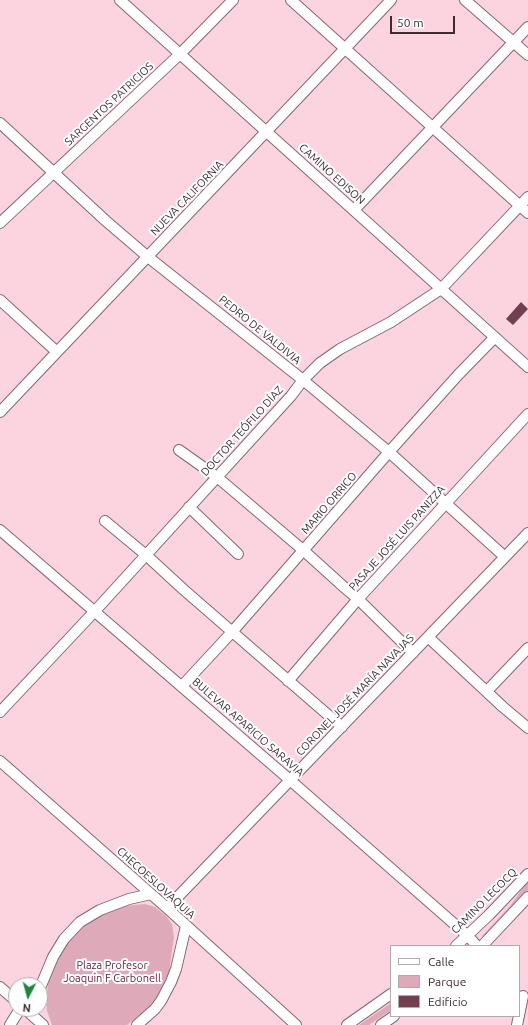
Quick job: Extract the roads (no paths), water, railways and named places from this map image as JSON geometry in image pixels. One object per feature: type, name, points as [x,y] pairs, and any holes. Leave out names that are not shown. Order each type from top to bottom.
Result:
[{"type":"street","name":"CAMINO EDISON","points":[[120,0],[527,365]]},
{"type":"street","name":"SARGENTOS PATRICIOS","points":[[0,223],[180,54],[233,0]]},
{"type":"street","points":[[291,0],[528,213]]},
{"type":"street","name":"NUEVA CALIFORNIA","points":[[0,412],[391,0]]},
{"type":"street","points":[[465,0],[528,55]]},
{"type":"street","points":[[354,210],[528,27]]},
{"type":"street","name":"PEDRO DE VALDIVIA","points":[[0,123],[55,172],[106,221],[148,257],[303,380],[390,452],[505,557]]},
{"type":"street","name":"DOCTOR TEÓFILO DÍAZ","points":[[0,712],[95,611],[320,363],[340,349],[391,322],[441,289],[528,196]]},
{"type":"street","points":[[0,300],[57,352]]},
{"type":"street","name":"MARIO ORRICO","points":[[182,686],[232,632],[458,375],[495,337]]},
{"type":"street","name":"PASAJE JOSÉ LUIS PANIZZA","points":[[288,681],[358,599],[528,414]]},
{"type":"street","points":[[180,450],[217,477],[303,550],[358,599],[413,653]]},
{"type":"street","points":[[189,508],[238,554]]},
{"type":"street","points":[[105,521],[146,555],[342,727]]},
{"type":"street","name":"BULEVAR APARICIO SARAVIA","points":[[0,530],[290,780],[468,936],[476,945]]},
{"type":"street","name":"CORONEL JOSÉ MARÍA NAVAJAS","points":[[167,908],[528,533]]},
{"type":"street","points":[[428,637],[528,728]]},
{"type":"street","points":[[487,691],[528,648]]},
{"type":"street","name":"CHECOESLOVAQUIA","points":[[0,761],[167,908],[296,1025]]},
{"type":"street","name":"CAMINO LECOCQ","points":[[457,945],[468,936],[528,874]]},
{"type":"street","points":[[44,977],[52,957],[64,939],[80,922],[100,910],[128,899],[151,894]]},
{"type":"street","points":[[483,945],[528,898]]},
{"type":"street","points":[[137,1025],[155,1009],[171,982],[176,969],[186,926]]},
{"type":"street","points":[[0,987],[8,994]]},
{"type":"street","points":[[347,1025],[390,995]]},
{"type":"street","points":[[520,1011],[523,997]]},
{"type":"street","points":[[34,1017],[43,1025]]},
{"type":"street","points":[[381,1025],[393,1017]]},
{"type":"park label","name":"Plaza Profesor Joaquin F Carbonell","points":[[112,971]]}]
